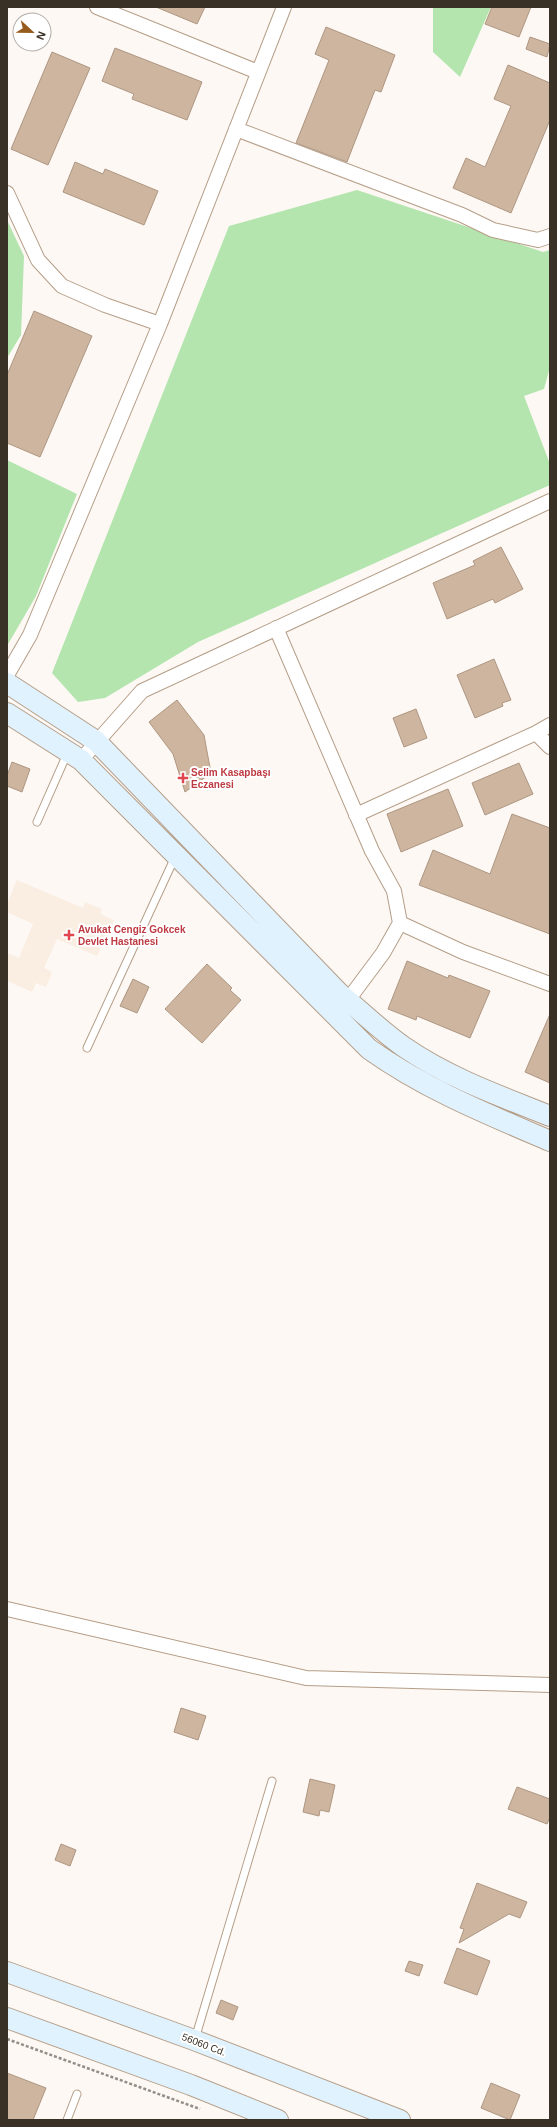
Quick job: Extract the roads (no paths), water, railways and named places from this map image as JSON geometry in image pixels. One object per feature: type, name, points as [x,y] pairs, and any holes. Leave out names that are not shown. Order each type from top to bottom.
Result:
[{"type":"street","points":[[97,7],[258,72]]},
{"type":"street","points":[[7,675],[30,636],[160,324],[284,7]]},
{"type":"street","points":[[236,128],[462,215],[493,230],[538,240],[550,236]]},
{"type":"street","points":[[7,193],[38,260],[62,286],[105,305],[160,324]]},
{"type":"street","points":[[75,756],[96,741],[142,690],[550,501]]},
{"type":"street","points":[[276,628],[372,851],[394,891],[400,923],[383,953],[348,1000]]},
{"type":"street","points":[[7,683],[96,741],[348,1000],[381,1030],[432,1065],[466,1082],[550,1116]]},
{"type":"street","points":[[7,713],[75,756],[369,1050],[416,1081],[482,1112],[550,1141]]},
{"type":"street","points":[[356,815],[536,733],[550,725]]},
{"type":"street","points":[[536,733],[550,747]]},
{"type":"street","points":[[400,923],[464,952],[550,984]]},
{"type":"street","points":[[7,1609],[306,1678],[550,1685]]},
{"type":"street","name":"56060 Cd.","points":[[7,1972],[194,2040],[400,2120]]},
{"type":"street","points":[[7,2018],[191,2085],[278,2120]]},
{"type":"lane","points":[[37,822],[75,756]]},
{"type":"lane","points":[[87,1048],[175,857]]},
{"type":"lane","points":[[194,2040],[272,1781]]},
{"type":"lane","points":[[67,2120],[76,2094]]},
{"type":"place","name":"Selim Kasapbaşı Eczanesi","points":[[183,778]]},
{"type":"place","name":"Avukat Cengiz Gokcek Devlet Hastanesi","points":[[69,935]]}]
